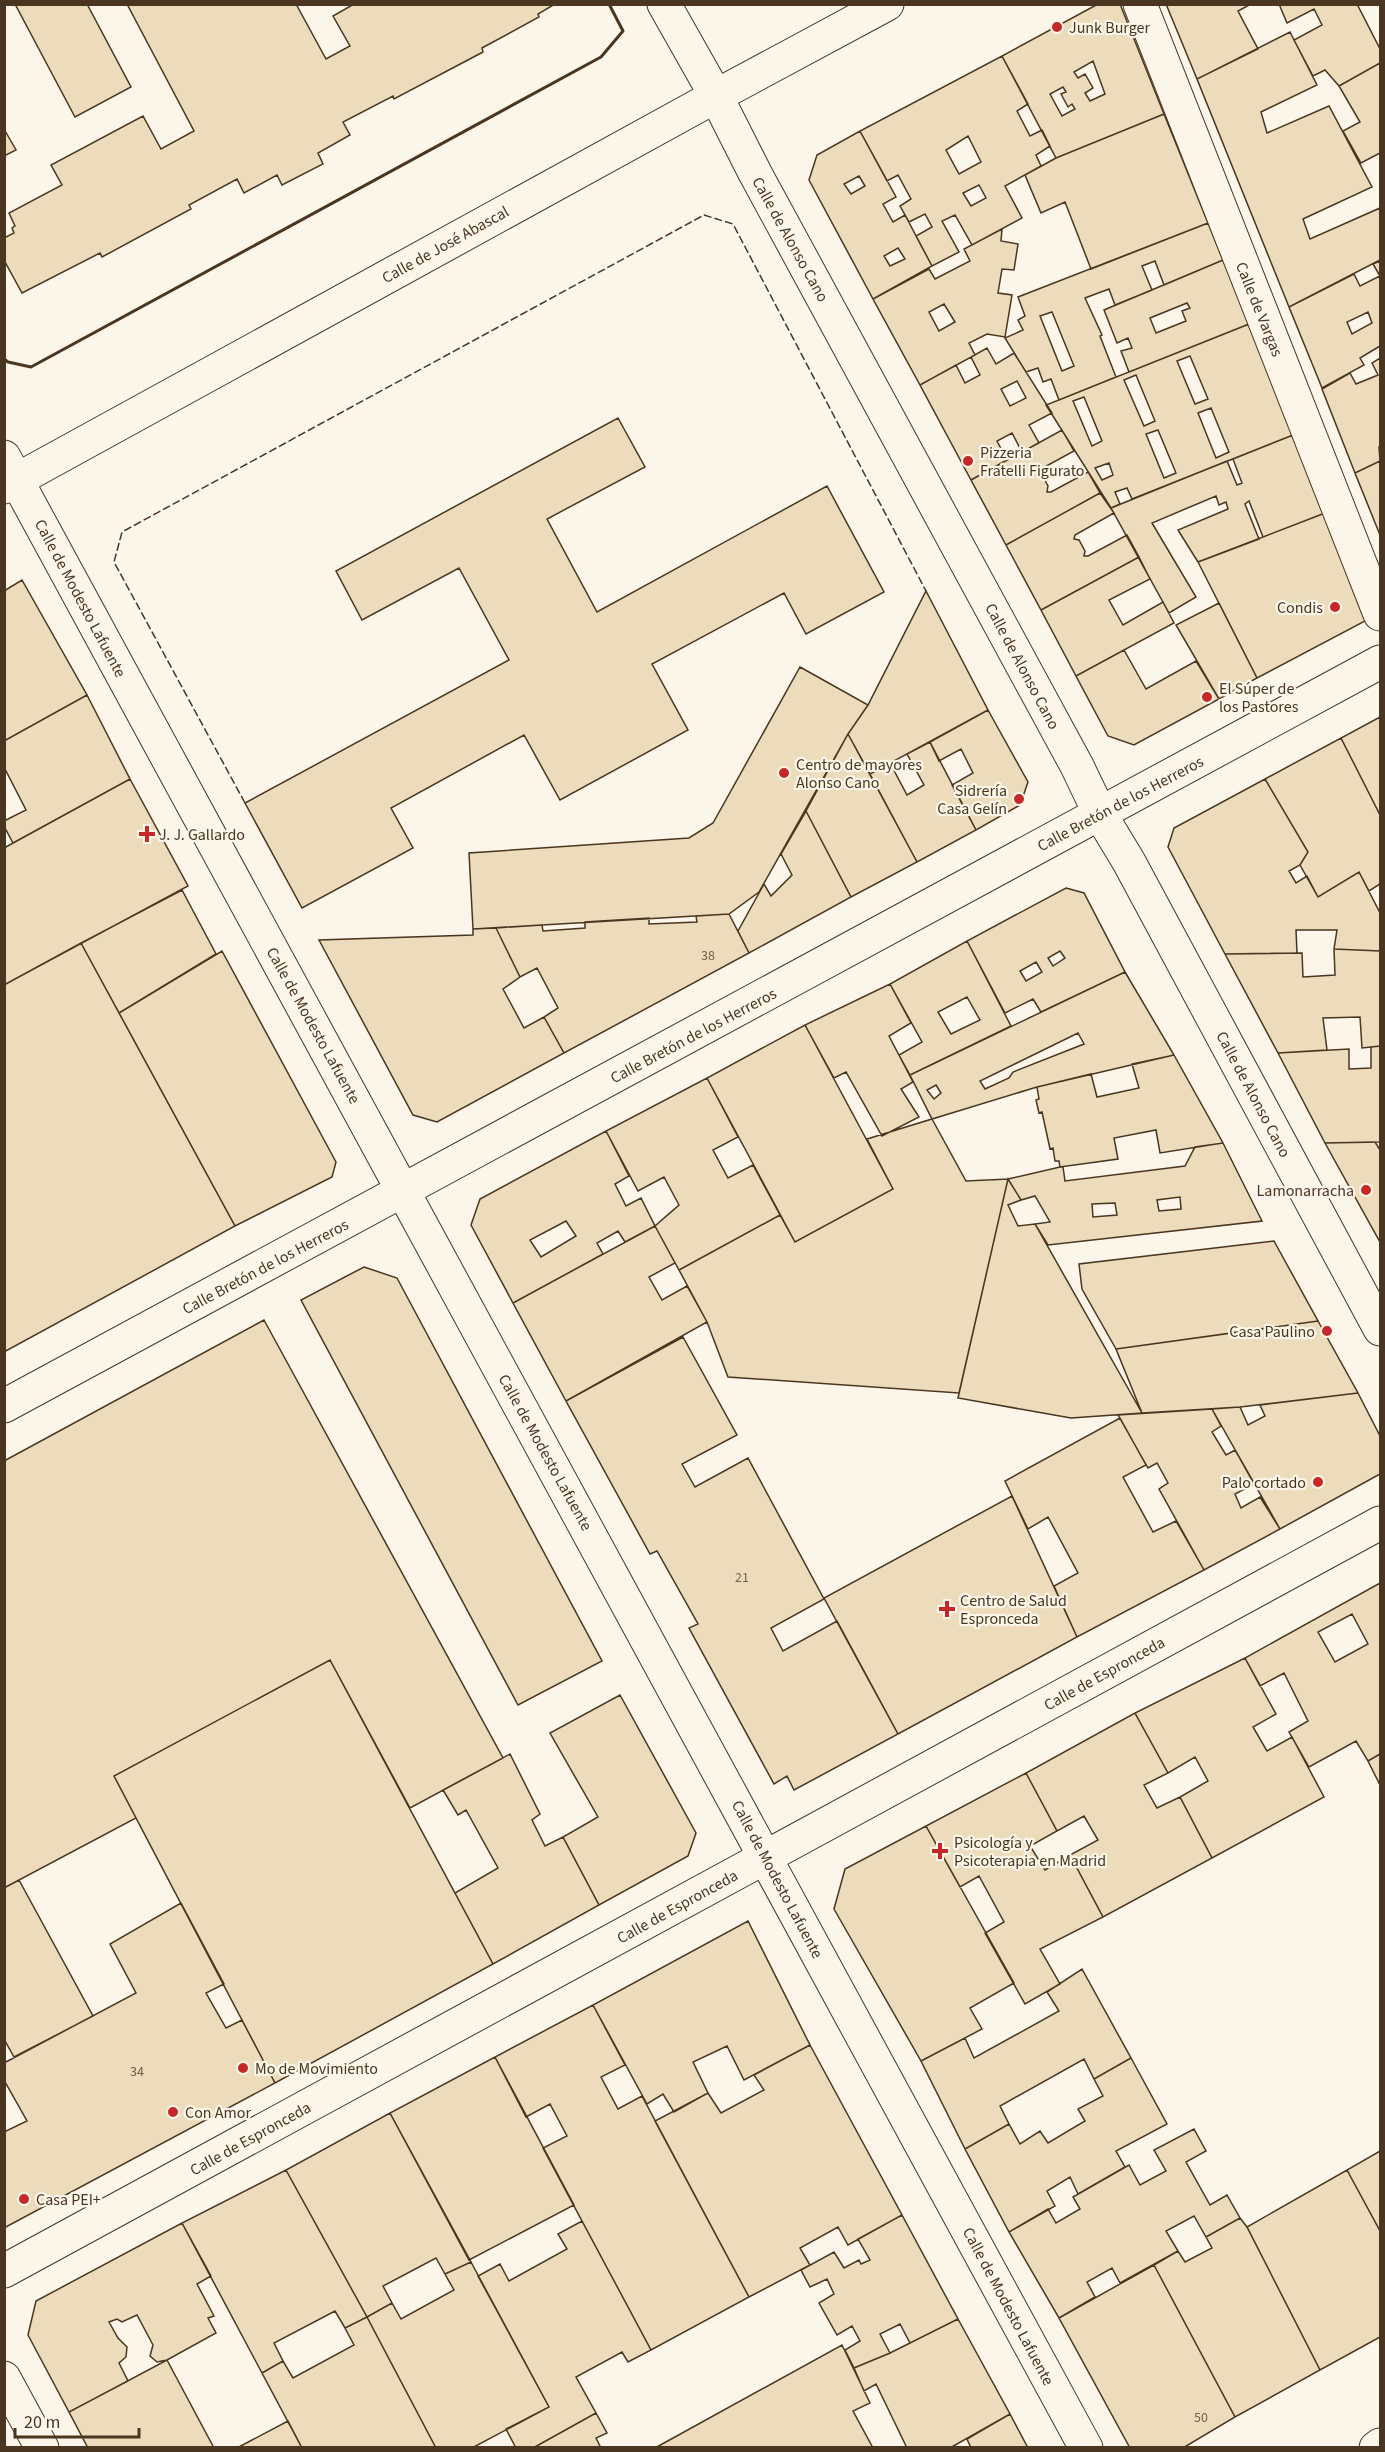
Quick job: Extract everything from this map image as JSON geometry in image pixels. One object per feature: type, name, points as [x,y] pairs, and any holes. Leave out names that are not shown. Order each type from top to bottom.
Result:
[{"type":"street","name":"Calle de Alonso Cano","points":[[663,4],[716,96],[755,173],[1077,766],[1100,814],[1129,862],[1380,1329]]},
{"type":"street","name":"Calle de José Abascal","points":[[9,474],[887,4]]},
{"type":"street","name":"Calle de Vargas","points":[[1140,4],[1380,614]]},
{"type":"street","name":"Calle de Modesto Lafuente","points":[[9,474],[404,1191],[1086,2448]]},
{"type":"street","name":"Calle Bretón de los Herreros","points":[[4,1406],[1380,662]]},
{"type":"street","name":"Calle de Espronceda","points":[[4,2271],[1380,1523]]},
{"type":"street","points":[[4,2378],[42,2448]]},
{"type":"street","points":[[1376,2448],[1380,2445]]},
{"type":"building","points":[[15,4],[87,4],[131,87],[75,117]]},
{"type":"building","points":[[127,4],[296,4],[326,59],[350,46],[333,16],[354,4],[555,4],[538,14],[539,17],[482,48],[483,52],[394,99],[393,96],[343,122],[350,135],[318,153],[323,164],[282,185],[277,175],[244,193],[237,179],[189,205],[191,209],[102,257],[100,253],[22,293],[4,260],[4,238],[14,233],[12,228],[15,226],[9,213],[62,185],[51,165],[143,116],[161,149],[194,131]]},
{"type":"building","points":[[1098,4],[1120,4],[1164,114],[1056,158],[1002,56]],"holes":[[[1093,61],[1105,94],[1090,101],[1085,93],[1093,88],[1085,74],[1078,78],[1074,72]],[[1063,87],[1066,92],[1061,94],[1068,107],[1072,104],[1075,109],[1062,116],[1050,94]]]},
{"type":"building","points":[[1166,4],[1251,4],[1238,11],[1258,49],[1197,79]]},
{"type":"building","points":[[1279,4],[1357,4],[1380,49],[1380,63],[1339,86],[1325,70],[1313,76],[1294,40],[1322,25],[1314,9],[1287,23]]},
{"type":"building","points":[[1290,32],[1317,85],[1261,112],[1267,133],[1329,106],[1372,187],[1303,219],[1310,239],[1380,208],[1380,260],[1289,307],[1197,79]]},
{"type":"building","points":[[1002,56],[1028,104],[1017,111],[1030,136],[1042,130],[1050,146],[1036,155],[1041,166],[1005,186],[1022,218],[972,245],[955,215],[942,221],[959,252],[932,266],[916,236],[932,227],[925,214],[909,222],[900,206],[911,199],[898,175],[887,181],[860,131]],"holes":[[[968,136],[981,162],[959,174],[946,150]],[[979,185],[986,198],[971,206],[963,193]]]},
{"type":"building","points":[[1380,63],[1380,153],[1361,163],[1343,131],[1360,122],[1339,86]]},
{"type":"building","points":[[1164,114],[1208,223],[1091,269],[1065,202],[1041,213],[1025,175],[1056,158]]},
{"type":"building","points":[[4,129],[16,150],[4,156]]},
{"type":"building","points":[[860,131],[896,197],[883,204],[893,222],[905,215],[932,266],[873,299],[809,180],[817,155]],"holes":[[[859,176],[865,186],[851,194],[844,184]],[[898,248],[905,259],[890,266],[884,256]]]},
{"type":"building","points":[[1208,223],[1223,260],[1164,285],[1155,261],[1142,266],[1152,290],[1115,305],[1109,289],[1085,298],[1102,335],[1100,336],[1116,377],[1059,400],[1051,379],[1043,382],[1038,368],[1026,372],[1005,338],[1023,330],[1018,320],[1025,316],[1018,297]],"holes":[[[1052,312],[1074,366],[1062,371],[1040,316]]]},
{"type":"building","points":[[1002,229],[1001,241],[1018,244],[1014,270],[1002,269],[998,293],[1012,295],[1005,337],[987,334],[969,343],[975,355],[920,385],[873,299],[929,269],[935,279],[970,261],[964,249]],"holes":[[[944,304],[955,322],[939,331],[929,312]]]},
{"type":"building","points":[[1223,260],[1249,324],[1129,372],[1121,351],[1132,348],[1128,338],[1117,343],[1104,310]],"holes":[[[1187,303],[1190,308],[1182,311],[1186,321],[1156,333],[1150,318]]]},
{"type":"building","points":[[1380,261],[1380,276],[1373,264]]},
{"type":"building","points":[[1354,274],[1360,286],[1380,276],[1380,346],[1360,358],[1364,365],[1322,388],[1289,307]],"holes":[[[1368,312],[1372,323],[1352,334],[1347,322]]]},
{"type":"building","points":[[1249,324],[1293,435],[1132,499],[1127,488],[1115,492],[1120,504],[1111,508],[1046,405]],"holes":[[[1190,356],[1208,399],[1195,404],[1177,361]],[[1136,375],[1155,421],[1144,426],[1124,380]],[[1084,397],[1102,441],[1092,446],[1073,401]],[[1211,408],[1229,452],[1216,458],[1198,413]],[[1158,430],[1176,473],[1164,478],[1146,434]],[[1109,463],[1113,475],[1102,480],[1095,468]]]},
{"type":"building","points":[[987,348],[996,364],[1014,353],[1052,413],[1029,425],[1039,443],[1022,452],[1012,433],[997,441],[1007,460],[971,480],[920,385],[956,365],[965,383],[980,375],[971,357]],"holes":[[[1017,381],[1026,398],[1010,406],[1001,389]]]},
{"type":"building","points":[[1380,358],[1380,461],[1355,473],[1322,389],[1350,373],[1356,384],[1378,375],[1372,363]]},
{"type":"building","points":[[618,418],[645,467],[547,519],[597,612],[827,486],[884,592],[806,634],[784,593],[652,664],[688,730],[560,800],[524,735],[391,808],[413,848],[302,908],[245,803],[509,660],[459,568],[362,620],[336,571]]},
{"type":"building","points":[[1062,430],[1074,451],[1039,470],[1038,475],[1043,477],[1048,486],[1047,492],[1088,472],[1100,493],[1006,545],[971,480]]},
{"type":"building","points":[[1293,435],[1325,513],[1263,537],[1249,501],[1245,504],[1259,539],[1198,562],[1178,530],[1228,509],[1226,502],[1219,505],[1216,496],[1152,523],[1196,597],[1169,613],[1111,508],[1227,461],[1237,485],[1242,483],[1233,459]]},
{"type":"building","points":[[1380,461],[1380,535],[1355,473]]},
{"type":"building","points":[[1100,493],[1114,513],[1075,535],[1074,539],[1079,540],[1085,551],[1084,556],[1127,535],[1139,557],[1041,610],[1006,545]]},
{"type":"building","points":[[1325,513],[1367,620],[1257,678],[1198,562]]},
{"type":"building","points":[[1139,557],[1150,579],[1109,600],[1123,625],[1163,602],[1174,623],[1076,676],[1041,610]]},
{"type":"building","points":[[22,580],[87,695],[4,741],[4,591]]},
{"type":"building","points":[[926,591],[988,710],[870,774],[848,734],[868,705]]},
{"type":"building","points":[[1219,603],[1257,678],[1219,699],[1176,625]]},
{"type":"building","points":[[1124,650],[1146,689],[1196,661],[1219,699],[1134,745],[1108,736],[1076,676]]},
{"type":"building","name":"Centro de mayores Alonso Cano","points":[[800,667],[868,705],[848,734],[759,892],[729,914],[473,929],[469,853],[689,838],[713,823]]},
{"type":"building","points":[[87,695],[130,779],[13,843],[4,826],[4,821],[26,810],[6,771],[4,772],[4,741]]},
{"type":"building","points":[[988,710],[1028,782],[1020,805],[976,830],[952,785],[973,773],[961,749],[939,761],[930,742]]},
{"type":"building","points":[[1380,717],[1380,815],[1341,738]]},
{"type":"building","points":[[848,734],[917,862],[851,897],[806,811]]},
{"type":"building","points":[[1341,738],[1380,815],[1380,884],[1369,891],[1359,872],[1318,897],[1300,865],[1308,852],[1265,779]]},
{"type":"building","points":[[930,742],[976,830],[917,862],[870,774],[890,763],[907,795],[924,785],[907,754]]},
{"type":"building","points":[[130,779],[188,886],[4,985],[4,848]]},
{"type":"building","points":[[1265,779],[1308,852],[1300,865],[1289,871],[1296,883],[1307,876],[1318,897],[1359,872],[1380,913],[1380,951],[1334,949],[1337,930],[1296,930],[1297,953],[1225,954],[1168,847],[1174,828]]},
{"type":"building","points":[[806,811],[851,897],[749,953],[738,931],[764,884],[771,896],[792,875],[781,854]]},
{"type":"building","points":[[1066,888],[1084,893],[1125,972],[1041,1012],[1033,999],[1005,1013],[967,941]],"holes":[[[1060,951],[1065,958],[1053,966],[1048,958]],[[1036,962],[1042,972],[1026,981],[1020,971]]]},
{"type":"building","points":[[182,890],[216,954],[119,1013],[81,943]]},
{"type":"building","points":[[729,914],[749,953],[564,1053],[544,1017],[558,1008],[537,968],[520,977],[496,928],[542,925],[543,931],[585,928],[585,922],[649,918],[649,924],[697,922],[696,916]]},
{"type":"building","points":[[496,928],[520,977],[503,989],[524,1028],[544,1017],[564,1053],[437,1122],[413,1115],[319,940],[473,935],[473,929]]},
{"type":"building","points":[[967,941],[1011,1026],[910,1075],[899,1055],[922,1042],[890,984]],"holes":[[[967,997],[980,1020],[951,1034],[938,1012]]]},
{"type":"building","points":[[81,943],[235,1226],[4,1352],[4,985]]},
{"type":"building","points":[[1334,949],[1380,951],[1380,1046],[1362,1048],[1360,1017],[1323,1018],[1327,1050],[1278,1053],[1225,954],[1302,953],[1303,977],[1335,975]]},
{"type":"building","points":[[222,951],[336,1162],[332,1177],[235,1226],[119,1013]]},
{"type":"building","points":[[1125,972],[1174,1055],[1037,1087],[932,1119],[910,1075]],"holes":[[[1078,1033],[1084,1044],[1013,1072],[1009,1078],[985,1089],[980,1081]],[[936,1085],[941,1093],[934,1099],[927,1090]]]},
{"type":"building","points":[[890,984],[911,1023],[889,1036],[913,1082],[901,1089],[919,1117],[882,1136],[846,1072],[834,1078],[805,1025]]},
{"type":"building","points":[[805,1025],[893,1189],[795,1242],[707,1078]]},
{"type":"building","points":[[1380,1046],[1380,1142],[1325,1143],[1278,1053],[1349,1049],[1349,1069],[1371,1068],[1371,1047]]},
{"type":"building","points":[[1174,1055],[1223,1143],[1160,1153],[1156,1130],[1114,1138],[1118,1159],[1060,1167],[1059,1161],[1055,1161],[1053,1148],[1050,1149],[1042,1112],[1039,1113],[1036,1100],[1039,1099],[1037,1087],[1091,1074],[1097,1097],[1139,1088],[1132,1064]]},
{"type":"building","points":[[707,1078],[738,1137],[713,1150],[728,1178],[753,1165],[780,1215],[679,1270],[655,1226],[679,1205],[664,1177],[638,1191],[606,1131]]},
{"type":"building","points":[[932,1119],[966,1181],[1008,1179],[959,1393],[728,1377],[707,1322],[679,1270],[780,1215],[795,1242],[893,1189],[867,1139]]},
{"type":"building","points":[[606,1131],[629,1176],[615,1184],[626,1206],[641,1198],[655,1226],[625,1242],[618,1231],[597,1243],[603,1254],[513,1303],[471,1225],[480,1199]],"holes":[[[566,1221],[576,1236],[541,1257],[530,1240]]]},
{"type":"building","points":[[1375,1142],[1380,1150],[1380,1242],[1325,1143]]},
{"type":"building","points":[[1223,1143],[1262,1221],[1048,1245],[1035,1224],[1050,1222],[1035,1196],[1021,1200],[1008,1179],[1060,1167],[1063,1167],[1065,1181],[1185,1166],[1195,1147]],"holes":[[[1180,1197],[1181,1209],[1159,1211],[1157,1200]],[[1115,1203],[1117,1215],[1093,1217],[1092,1204]]]},
{"type":"building","points":[[1008,1179],[1021,1200],[1008,1205],[1018,1226],[1035,1224],[1142,1413],[1071,1418],[958,1398]]},
{"type":"building","points":[[655,1226],[675,1263],[649,1277],[662,1300],[687,1286],[707,1322],[566,1401],[513,1303]]},
{"type":"building","points":[[1274,1241],[1318,1321],[1116,1349],[1082,1289],[1079,1264]]},
{"type":"building","points":[[364,1267],[397,1278],[602,1661],[518,1705],[301,1300]]},
{"type":"building","points":[[264,1320],[503,1758],[410,1808],[330,1660],[114,1776],[136,1818],[4,1888],[4,1461]]},
{"type":"building","points":[[1318,1321],[1358,1393],[1240,1407],[1142,1413],[1116,1349]]},
{"type":"building","points":[[683,1337],[737,1435],[682,1464],[695,1487],[748,1458],[824,1599],[771,1628],[783,1651],[837,1621],[898,1734],[794,1790],[787,1776],[774,1784],[689,1628],[698,1624],[657,1551],[650,1554],[566,1401]]},
{"type":"building","points":[[1358,1393],[1380,1436],[1380,1474],[1280,1529],[1212,1409],[1240,1407],[1248,1425],[1265,1416],[1260,1405]]},
{"type":"building","points":[[1212,1409],[1221,1426],[1212,1432],[1226,1455],[1235,1450],[1254,1484],[1235,1494],[1241,1508],[1260,1497],[1280,1529],[1204,1570],[1159,1489],[1168,1483],[1157,1463],[1148,1468],[1118,1415]]},
{"type":"building","points":[[1120,1418],[1146,1465],[1123,1477],[1153,1532],[1176,1521],[1204,1570],[1077,1637],[1054,1586],[1078,1573],[1048,1517],[1028,1529],[1005,1481]]},
{"type":"building","name":"Centro de Salud Espronceda","points":[[1012,1496],[1077,1637],[898,1734],[824,1598]]},
{"type":"building","points":[[1380,1583],[1380,1754],[1368,1761],[1356,1741],[1309,1767],[1289,1732],[1308,1721],[1284,1673],[1260,1686],[1245,1658]],"holes":[[[1352,1614],[1368,1644],[1335,1662],[1318,1632]]]},
{"type":"building","points":[[1245,1658],[1276,1714],[1253,1727],[1267,1751],[1292,1737],[1324,1797],[1212,1858],[1180,1797],[1208,1781],[1195,1757],[1168,1773],[1135,1713]]},
{"type":"building","points":[[330,1660],[493,1964],[275,2083],[114,1776]]},
{"type":"building","points":[[620,1695],[696,1833],[688,1856],[599,1905],[563,1837],[598,1817],[550,1733]]},
{"type":"building","points":[[1135,1713],[1168,1773],[1144,1785],[1157,1808],[1180,1797],[1212,1858],[1103,1917],[1070,1855],[1098,1840],[1084,1816],[1057,1831],[1026,1773]]},
{"type":"building","points":[[510,1754],[540,1814],[532,1820],[545,1846],[563,1837],[599,1905],[493,1964],[455,1893],[498,1868],[466,1810],[458,1815],[443,1790]]},
{"type":"building","points":[[1380,1754],[1380,1785],[1368,1761]]},
{"type":"building","points":[[1026,1773],[1057,1831],[1030,1846],[1045,1870],[1070,1855],[1103,1917],[1040,1949],[1060,1984],[1025,2004],[985,1933],[1004,1922],[979,1876],[960,1887],[926,1826]]},
{"type":"building","points":[[926,1826],[1014,1983],[970,2008],[982,2029],[921,2061],[834,1909],[845,1869]]},
{"type":"building","points":[[19,1880],[93,2016],[14,2057],[4,2039],[4,1888]]},
{"type":"building","points":[[181,1903],[224,1984],[206,1993],[226,2028],[242,2020],[275,2083],[4,2228],[4,2132],[27,2121],[4,2080],[4,2063],[136,1993],[110,1944]]},
{"type":"building","points":[[748,1921],[810,2045],[744,2080],[727,2046],[693,2062],[708,2093],[674,2112],[663,2094],[647,2104],[593,2005]]},
{"type":"building","points":[[1082,1969],[1131,2058],[1094,2079],[1084,2059],[1000,2106],[1009,2124],[965,2149],[921,2061],[965,2038],[974,2058],[1059,2011],[1047,1992]]},
{"type":"building","points":[[593,2005],[625,2065],[601,2077],[618,2109],[642,2096],[749,2297],[651,2350],[543,2148],[567,2136],[550,2104],[526,2117],[495,2057]]},
{"type":"building","points":[[810,2045],[902,2215],[848,2245],[838,2227],[800,2248],[810,2265],[749,2297],[655,2121],[708,2093],[721,2113],[764,2090],[754,2075]]},
{"type":"building","points":[[495,2057],[574,2205],[469,2260],[390,2113]]},
{"type":"building","points":[[1131,2058],[1167,2124],[1116,2151],[1125,2167],[1078,2194],[1070,2177],[1047,2191],[1055,2206],[1009,2232],[965,2149],[1009,2124],[1020,2144],[1040,2131],[1048,2143],[1085,2121],[1078,2109],[1103,2096],[1094,2079]]},
{"type":"building","points":[[390,2113],[471,2262],[445,2274],[436,2258],[383,2286],[392,2303],[367,2317],[286,2170]]},
{"type":"building","points":[[1194,2129],[1206,2151],[1186,2162],[1210,2205],[1227,2195],[1240,2218],[1206,2237],[1194,2216],[1166,2231],[1178,2251],[1120,2283],[1112,2268],[1087,2282],[1095,2297],[1059,2318],[1009,2232],[1048,2209],[1056,2223],[1080,2209],[1073,2197],[1129,2165],[1140,2185],[1166,2171],[1154,2150]]},
{"type":"building","points":[[1380,2151],[1380,2231],[1347,2170]]},
{"type":"building","points":[[286,2170],[367,2317],[345,2328],[335,2311],[274,2343],[283,2361],[262,2373],[182,2223]]},
{"type":"building","points":[[1347,2170],[1380,2231],[1380,2337],[1320,2370],[1247,2227]]},
{"type":"building","points":[[902,2215],[958,2319],[910,2343],[900,2324],[880,2334],[890,2353],[854,2368],[845,2350],[860,2341],[852,2326],[837,2335],[819,2303],[834,2294],[827,2279],[810,2287],[801,2270],[834,2252],[844,2268],[859,2260],[861,2264],[870,2260],[858,2239]]},
{"type":"building","points":[[1240,2218],[1247,2227],[1320,2370],[1235,2417],[1154,2265],[1178,2251],[1185,2262],[1212,2248],[1206,2237]]},
{"type":"building","points":[[582,2221],[651,2350],[628,2362],[622,2352],[576,2377],[596,2413],[533,2448],[516,2448],[506,2429],[549,2407],[478,2276],[500,2264],[509,2281],[567,2249],[558,2234]]},
{"type":"building","points":[[182,2223],[211,2276],[197,2284],[214,2316],[208,2318],[216,2333],[167,2360],[157,2362],[150,2356],[153,2345],[137,2315],[122,2322],[117,2319],[109,2322],[118,2338],[127,2347],[126,2357],[119,2363],[128,2381],[69,2412],[28,2335],[36,2301]]},
{"type":"building","points":[[471,2262],[549,2407],[472,2448],[436,2448],[367,2317],[392,2303],[401,2319],[454,2290],[445,2274]]},
{"type":"building","points":[[1154,2265],[1235,2417],[1183,2448],[1130,2448],[1059,2318]]},
{"type":"building","points":[[367,2317],[436,2448],[302,2448],[262,2373],[283,2361],[293,2378],[354,2345],[345,2328]]},
{"type":"building","points":[[958,2319],[1010,2414],[950,2448],[907,2448],[876,2384],[864,2391],[854,2368]]},
{"type":"building","points":[[842,2345],[870,2403],[853,2411],[873,2448],[655,2448]]},
{"type":"building","points":[[167,2360],[214,2448],[88,2448],[69,2412]]},
{"type":"building","points":[[596,2413],[607,2433],[596,2438],[601,2448],[533,2448]]},
{"type":"building","points":[[1010,2414],[1028,2448],[971,2448],[967,2439]]},
{"type":"building","points":[[288,2421],[302,2448],[237,2448]]},
{"type":"fence","points":[[245,803],[114,562],[122,532],[704,215],[733,224],[926,591]]},
{"type":"wall","points":[[4,359],[31,367],[601,57],[623,31],[609,4]]},
{"type":"place","name":"Junk Burger","points":[[1057,27]]},
{"type":"place","name":"Pizzeria Fratelli Figurato","points":[[968,461]]},
{"type":"place","name":"Condis","points":[[1335,607]]},
{"type":"place","name":"El Súper de los Pastores","points":[[1207,697]]},
{"type":"place","name":"Centro de mayores Alonso Cano","points":[[784,773]]},
{"type":"place","name":"Sidrería Casa Gelín","points":[[1019,799]]},
{"type":"place","name":"J. J. Gallardo","points":[[147,834]]},
{"type":"place","name":"Lamonarracha","points":[[1366,1190]]},
{"type":"place","name":"Casa Paulino","points":[[1327,1331]]},
{"type":"place","name":"Palo cortado","points":[[1318,1482]]},
{"type":"place","name":"Centro de Salud Espronceda","points":[[947,1609]]},
{"type":"place","name":"Psicología y Psicoterapia en Madrid","points":[[940,1851]]},
{"type":"place","name":"Mo de Movimiento","points":[[243,2068]]},
{"type":"place","name":"Con Amor","points":[[173,2112]]},
{"type":"place","name":"Casa PEI+","points":[[24,2199]]}]
